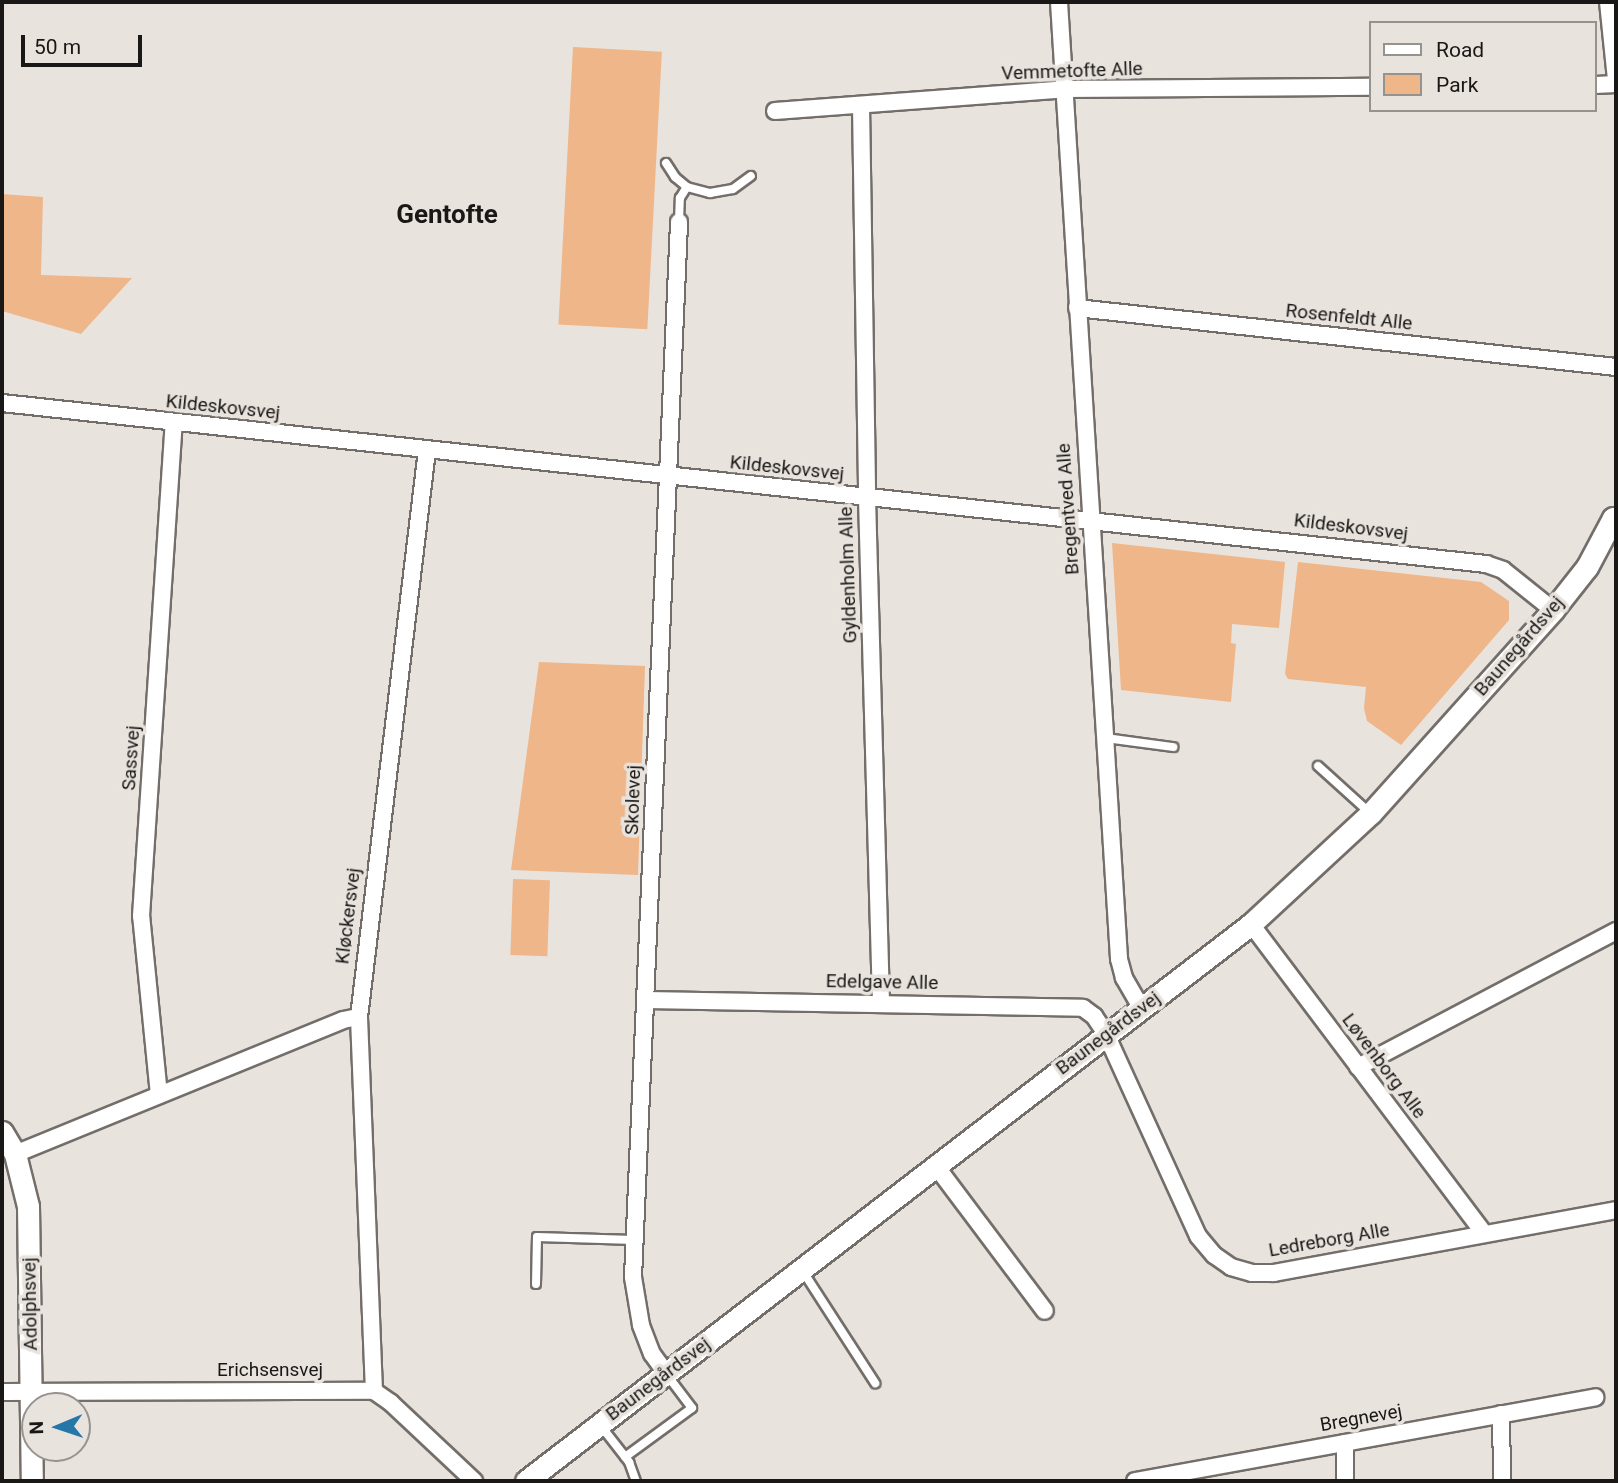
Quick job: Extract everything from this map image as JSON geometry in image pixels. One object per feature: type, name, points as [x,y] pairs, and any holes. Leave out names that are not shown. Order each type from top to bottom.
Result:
[{"type":"street","name":"Bregentved Alle","points":[[1059,2],[1089,521],[1106,738],[1119,959],[1124,978],[1141,1007]]},
{"type":"street","points":[[1597,85],[1616,82],[1608,2]]},
{"type":"street","name":"Vemmetofte Alle","points":[[775,111],[1065,89],[1370,87]]},
{"type":"street","name":"Gyldenholm Alle","points":[[861,105],[867,498],[881,1003]]},
{"type":"street","name":"Skolevej","points":[[666,1373],[652,1354],[636,1307],[634,1240],[679,222]]},
{"type":"street","name":"Rosenfeldt Alle","points":[[1077,308],[1616,367]]},
{"type":"street","name":"Kildeskovsvej","points":[[2,403],[1486,564],[1503,570],[1553,610]]},
{"type":"street","name":"Sassvej","points":[[159,1095],[141,916],[174,423]]},
{"type":"street","name":"Kløckersvej","points":[[374,1391],[359,1017],[427,450]]},
{"type":"street","name":"Baunegårdsvej","points":[[526,1481],[1251,924],[1371,813],[1553,610],[1587,567],[1615,516]]},
{"type":"street","name":"Løvenborg Alle","points":[[1251,924],[1484,1234]]},
{"type":"street","points":[[1358,1067],[1616,931]]},
{"type":"street","name":"Edelgave Alle","points":[[646,1000],[1071,1006],[1094,1016],[1106,1034]]},
{"type":"street","points":[[15,1154],[343,1020],[359,1017]]},
{"type":"street","name":"Ledreborg Alle","points":[[1106,1034],[1198,1236],[1214,1255],[1231,1266],[1252,1273],[1274,1273],[1616,1210]]},
{"type":"street","name":"Adolphsvej","points":[[2,1132],[15,1154],[28,1206],[32,1392]]},
{"type":"street","points":[[936,1166],[1045,1311]]},
{"type":"street","points":[[374,1391],[391,1403],[474,1481]]},
{"type":"street","name":"Erichsensvej","points":[[32,1392],[374,1391]]},
{"type":"street","name":"Erichsensvej","points":[[2,1392],[21,1392]]},
{"type":"street","name":"Bregnevej","points":[[1135,1481],[1189,1476],[1345,1443],[1595,1397]]},
{"type":"street","points":[[1501,1414],[1502,1481]]},
{"type":"street","points":[[1345,1443],[1345,1481]]},
{"type":"street","name":"Adolphsvej","points":[[32,1462],[32,1481]]},
{"type":"lane","points":[[666,163],[675,177],[687,187],[710,193],[721,193],[743,183],[751,176]]},
{"type":"lane","points":[[679,222],[680,198],[687,187]]},
{"type":"lane","points":[[1106,738],[1173,747]]},
{"type":"lane","points":[[1318,766],[1371,813]]},
{"type":"lane","points":[[536,1284],[537,1237],[634,1240]]},
{"type":"lane","points":[[802,1270],[875,1383]]},
{"type":"lane","points":[[625,1457],[692,1408],[666,1373]]},
{"type":"lane","points":[[600,1424],[625,1457],[636,1481]]},
{"type":"green space","points":[[573,47],[662,52],[647,329],[558,325]]},
{"type":"green space","points":[[2,194],[43,197],[41,275],[132,278],[81,334],[2,311]]},
{"type":"green space","points":[[1112,543],[1285,562],[1279,628],[1232,624],[1231,643],[1236,644],[1231,702],[1121,690]]},
{"type":"green space","points":[[1298,562],[1481,582],[1509,601],[1509,620],[1401,745],[1367,721],[1364,708],[1366,687],[1288,679],[1285,674]]},
{"type":"green space","points":[[539,662],[645,666],[638,875],[511,870]]},
{"type":"green space","points":[[513,879],[550,880],[547,956],[510,955]]},
{"type":"district","name":"Gentofte","points":[[447,215]]}]
